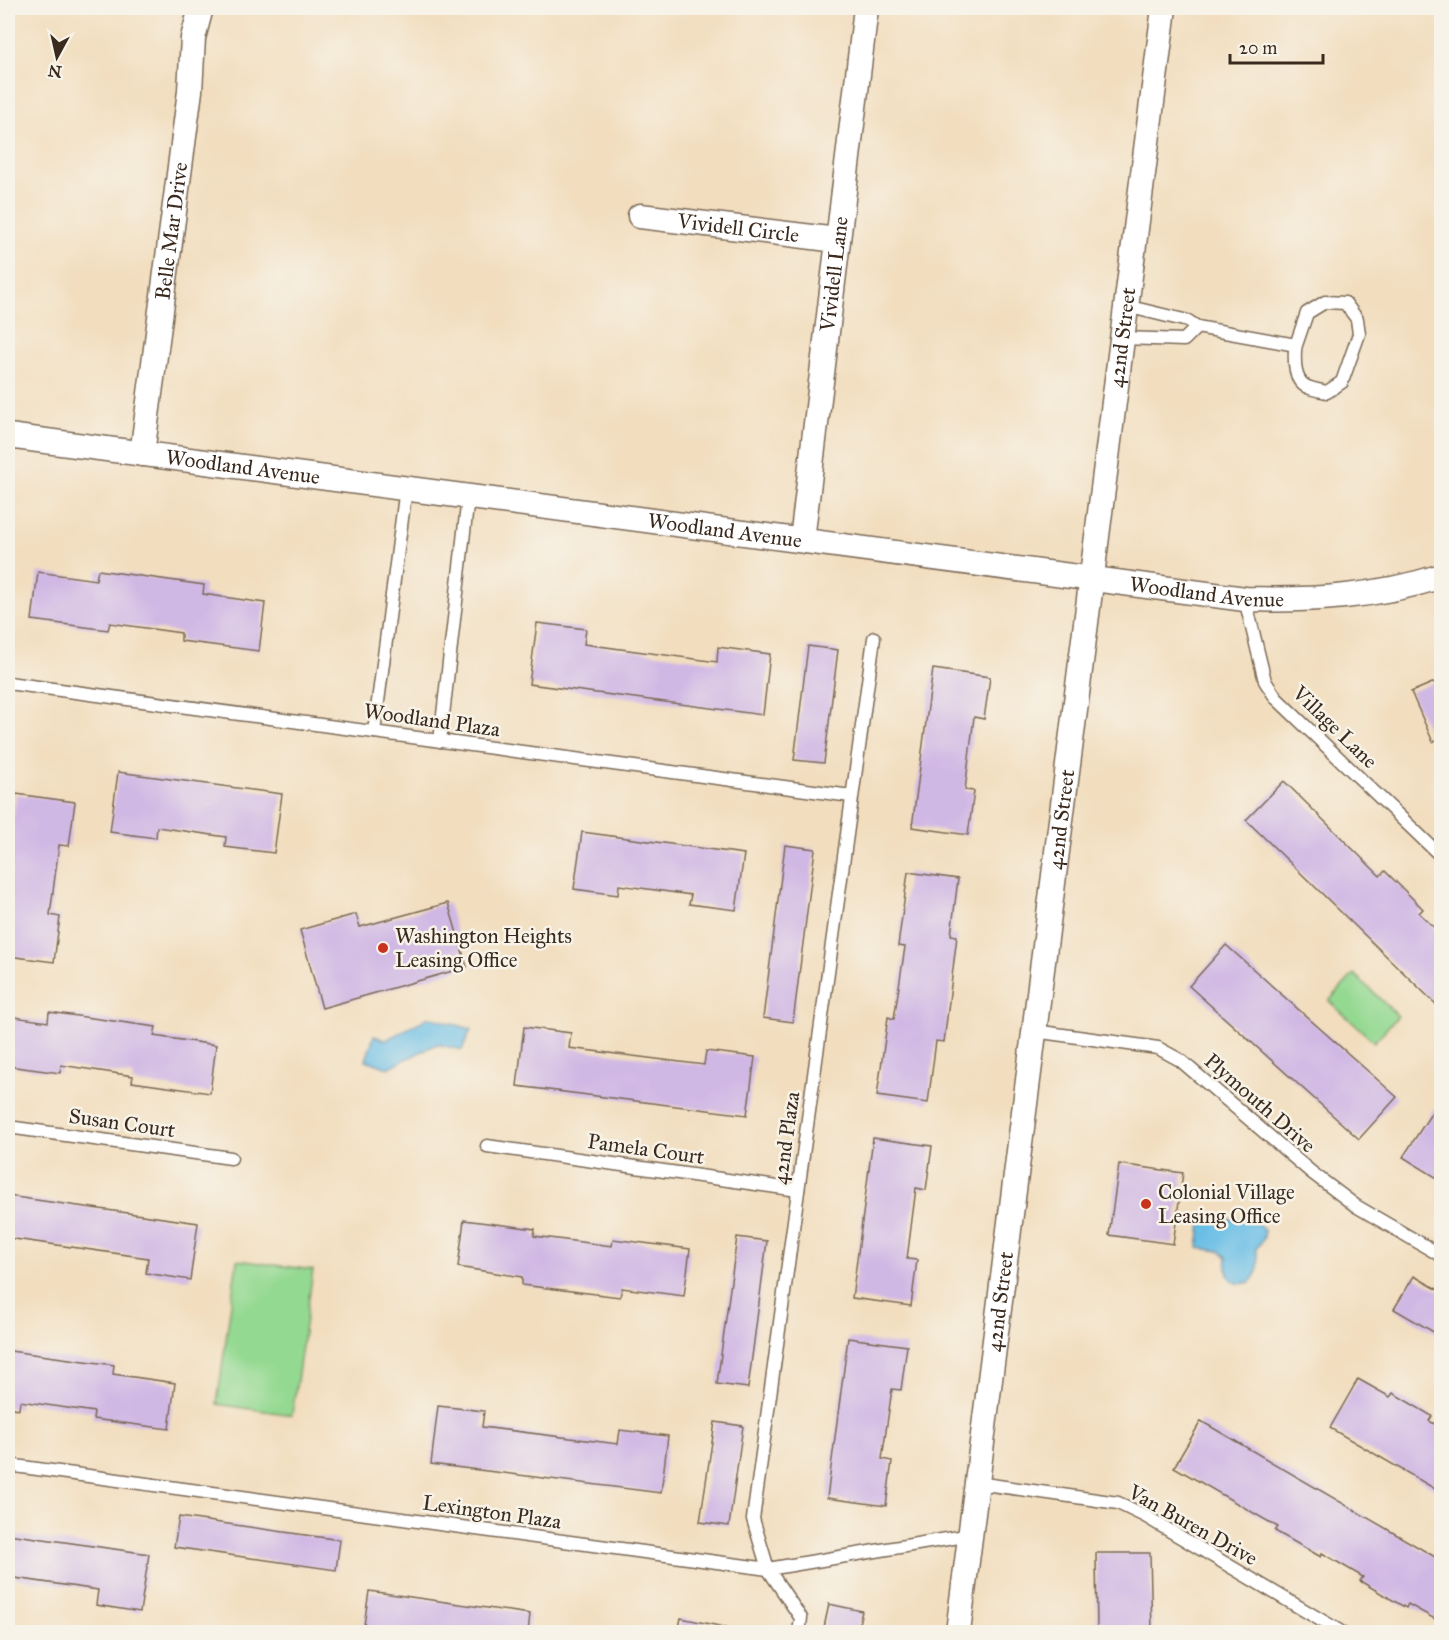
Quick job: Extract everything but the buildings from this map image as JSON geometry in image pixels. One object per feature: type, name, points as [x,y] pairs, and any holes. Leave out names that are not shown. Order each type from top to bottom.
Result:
[{"type":"street","name":"Belle Mar Drive","points":[[142,454],[190,91],[193,38],[201,8]]},
{"type":"street","name":"Vividell Lane","points":[[802,540],[866,8]]},
{"type":"street","name":"42nd Street","points":[[958,1632],[1164,8]]},
{"type":"street","name":"Vividell Circle","points":[[640,216],[837,240]]},
{"type":"street","name":"Woodland Avenue","points":[[8,436],[1245,599],[1301,600],[1357,596],[1412,586],[1442,576]]},
{"type":"lane","points":[[1325,302],[1345,303],[1357,319],[1359,334],[1342,382],[1327,392],[1306,388],[1296,377],[1294,350],[1296,345],[1307,313],[1325,302]]},
{"type":"lane","points":[[1126,306],[1188,321],[1197,327],[1296,345]]},
{"type":"lane","points":[[1122,338],[1184,340],[1197,327]]},
{"type":"lane","points":[[374,732],[406,488]]},
{"type":"lane","points":[[440,741],[468,496]]},
{"type":"lane","name":"Village Lane","points":[[1245,599],[1265,681],[1276,698],[1442,856]]},
{"type":"lane","name":"42nd Plaza","points":[[799,1632],[801,1618],[768,1569],[753,1519],[874,638]]},
{"type":"lane","name":"Woodland Plaza","points":[[8,683],[851,796]]},
{"type":"lane","name":"Plymouth Drive","points":[[1034,1031],[1158,1048],[1180,1060],[1338,1193],[1442,1256]]},
{"type":"lane","name":"Susan Court","points":[[8,1127],[231,1158]]},
{"type":"lane","name":"Pamela Court","points":[[487,1146],[798,1191]]},
{"type":"lane","name":"Lexington Plaza","points":[[8,1465],[768,1569],[971,1535]]},
{"type":"lane","name":"Van Buren Drive","points":[[977,1483],[1118,1503],[1145,1516],[1341,1632]]},
{"type":"green space","points":[[1354,974],[1398,1016],[1374,1042],[1329,1001]]},
{"type":"green space","points":[[237,1260],[313,1270],[292,1415],[217,1404]]},
{"type":"water","points":[[429,1017],[471,1029],[462,1050],[437,1044],[388,1068],[366,1060],[374,1036],[386,1040]]},
{"type":"water","points":[[1202,1216],[1253,1221],[1264,1230],[1264,1238],[1256,1249],[1257,1270],[1250,1282],[1238,1283],[1230,1278],[1227,1257],[1220,1251],[1198,1248]]},
{"type":"place","name":"Washington Heights Leasing Office","points":[[383,948]]},
{"type":"place","name":"Colonial Village Leasing Office","points":[[1146,1204]]}]
